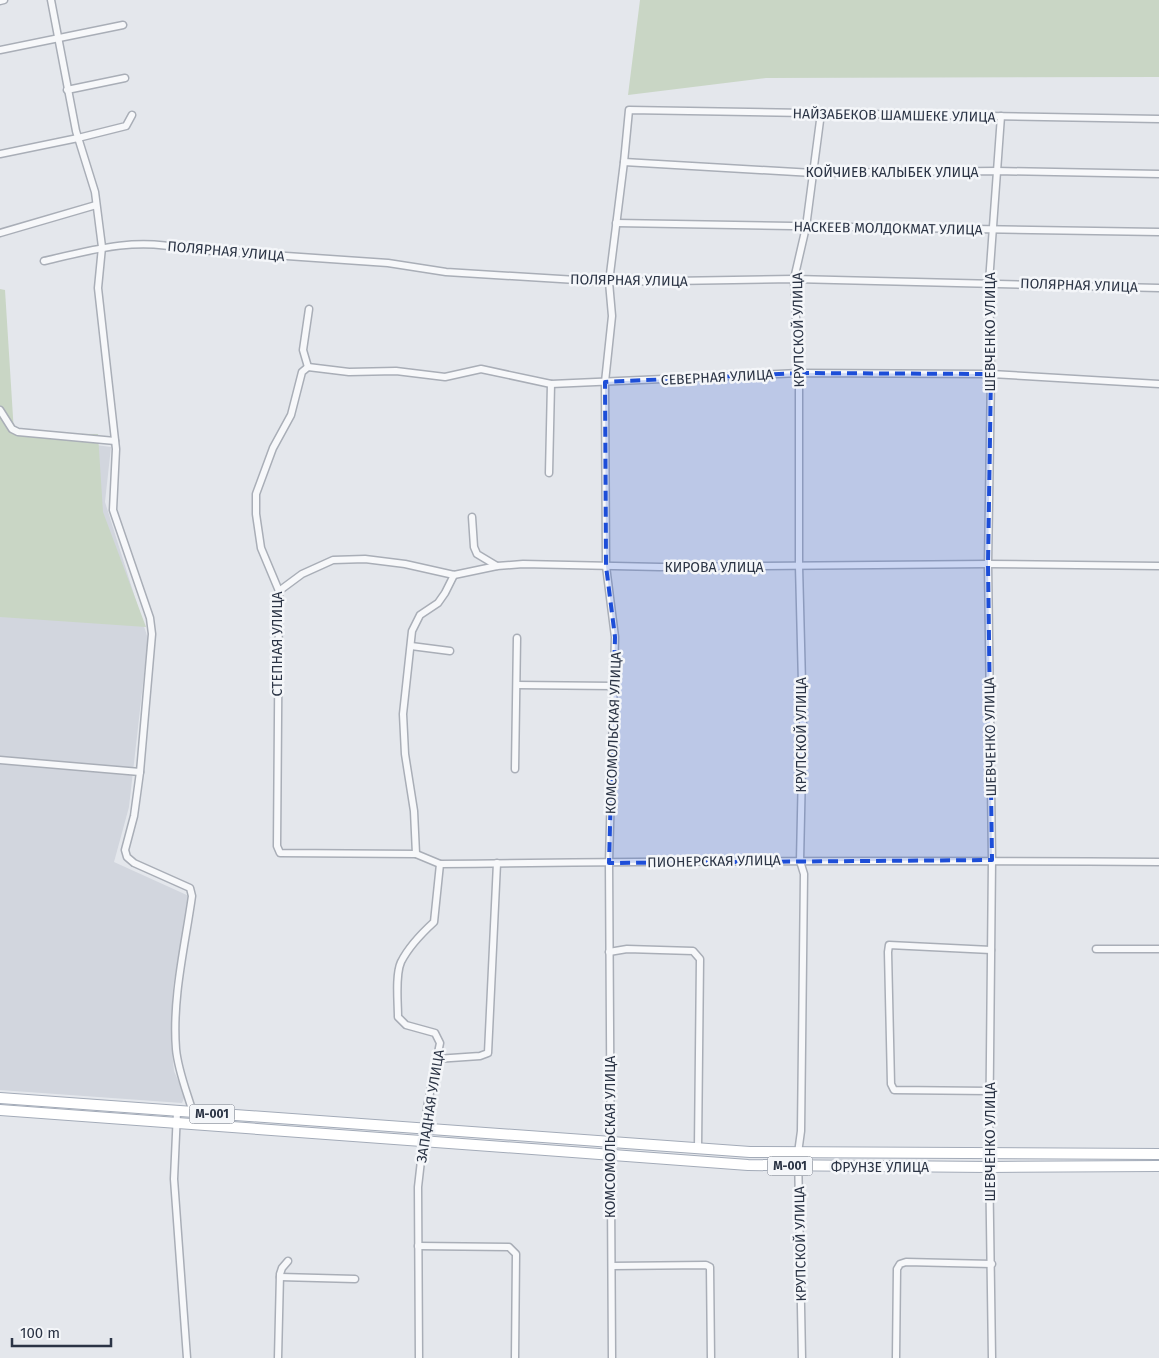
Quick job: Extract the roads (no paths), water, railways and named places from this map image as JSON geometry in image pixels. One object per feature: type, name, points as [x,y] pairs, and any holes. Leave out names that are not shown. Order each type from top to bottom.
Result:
[{"type":"main road","name":"M-001","points":[[0,1098],[424,1129]]},
{"type":"main road","name":"M-001","points":[[0,1110],[423,1141]]},
{"type":"main road","points":[[256,1129],[257,1118]]},
{"type":"main road","name":"ФРУНЗЕ УЛИЦА","points":[[424,1129],[798,1153],[1159,1154]]},
{"type":"main road","name":"ФРУНЗЕ УЛИЦА","points":[[423,1141],[610,1155],[798,1166],[989,1168],[1159,1166]]},
{"type":"street","points":[[0,1],[4,0]]},
{"type":"street","points":[[52,0],[67,90],[78,138],[95,192],[102,247],[98,288],[115,441],[113,510],[150,618],[152,634],[140,772],[134,816],[126,840],[125,850],[127,857],[148,870],[185,884],[190,888],[192,896],[178,988],[176,1049],[179,1069],[193,1113]]},
{"type":"street","points":[[0,50],[123,25]]},
{"type":"street","points":[[67,90],[125,78]]},
{"type":"street","name":"НАЙЗАБЕКОВ ШАМШЕКЕ УЛИЦА","points":[[629,110],[1159,119]]},
{"type":"street","name":"КОМСОМОЛЬСКАЯ УЛИЦА","points":[[612,1358],[608,952],[616,637],[606,566],[605,382],[612,316],[609,282],[629,110]]},
{"type":"street","name":"КРУПСКОЙ УЛИЦА","points":[[802,1358],[798,1153],[801,1131],[804,874],[800,861],[802,723],[799,566],[799,372],[794,279],[806,227],[821,113]]},
{"type":"street","points":[[0,154],[126,126],[132,115]]},
{"type":"street","name":"ШЕВЧЕНКО УЛИЦА","points":[[992,1358],[989,1168],[992,860],[988,564],[989,282],[1001,117]]},
{"type":"street","name":"КОЙЧИЕВ КАЛЫБЕК УЛИЦА","points":[[624,162],[813,173],[997,171],[1159,174]]},
{"type":"street","points":[[0,233],[96,205]]},
{"type":"street","name":"НАСКЕЕВ МОЛДОКМАТ УЛИЦА","points":[[616,223],[1159,232]]},
{"type":"street","name":"ПОЛЯРНАЯ УЛИЦА","points":[[44,261],[102,247],[131,243],[184,249],[388,263],[446,272],[609,282],[794,279],[989,282],[1159,288]]},
{"type":"street","points":[[308,367],[303,350],[309,309]]},
{"type":"street","name":"СЕВЕРНАЯ УЛИЦА","points":[[308,367],[348,372],[396,371],[445,377],[481,369],[551,384],[799,372],[990,374],[1159,384]]},
{"type":"street","name":"СТЕПНАЯ УЛИЦА","points":[[277,846],[279,590],[261,548],[256,514],[256,494],[273,448],[291,415],[302,372],[308,367]]},
{"type":"street","points":[[549,473],[551,384]]},
{"type":"street","points":[[0,410],[12,429],[18,432],[115,441]]},
{"type":"street","points":[[472,517],[474,547],[477,554],[497,566]]},
{"type":"street","name":"КИРОВА УЛИЦА","points":[[279,590],[302,574],[333,560],[365,559],[405,564],[454,575],[497,566],[522,564],[606,566],[988,564],[1159,566]]},
{"type":"street","points":[[416,854],[414,811],[405,754],[403,714],[412,631],[420,615],[442,598],[454,575]]},
{"type":"street","points":[[515,768],[518,638]]},
{"type":"street","points":[[411,646],[450,651]]},
{"type":"street","points":[[516,685],[614,686]]},
{"type":"street","points":[[0,760],[140,772]]},
{"type":"street","name":"ПИОНЕРСКАЯ УЛИЦА","points":[[277,846],[280,853],[287,854],[416,854],[440,864],[992,860],[1159,862]]},
{"type":"street","points":[[436,1059],[480,1056],[488,1053],[497,863]]},
{"type":"street","name":"ЗАПАДНАЯ УЛИЦА","points":[[420,1358],[418,1187],[424,1129],[440,1043],[435,1032],[406,1025],[398,1017],[398,992],[401,963],[424,931],[434,922],[440,864]]},
{"type":"street","points":[[989,1091],[894,1090],[891,1084],[888,952],[889,945],[992,950]]},
{"type":"street","points":[[608,952],[627,949],[694,951],[700,959],[698,1148]]},
{"type":"street","points":[[1096,949],[1159,949]]},
{"type":"street","points":[[178,1112],[174,1179],[187,1358]]},
{"type":"street","points":[[418,1246],[509,1247],[514,1250],[516,1254],[515,1358]]},
{"type":"street","points":[[278,1358],[280,1277],[282,1268],[288,1261]]},
{"type":"street","points":[[896,1358],[897,1269],[900,1264],[906,1262],[992,1264]]},
{"type":"street","points":[[612,1266],[706,1265],[710,1268],[711,1358]]},
{"type":"street","points":[[280,1277],[356,1279]]}]
